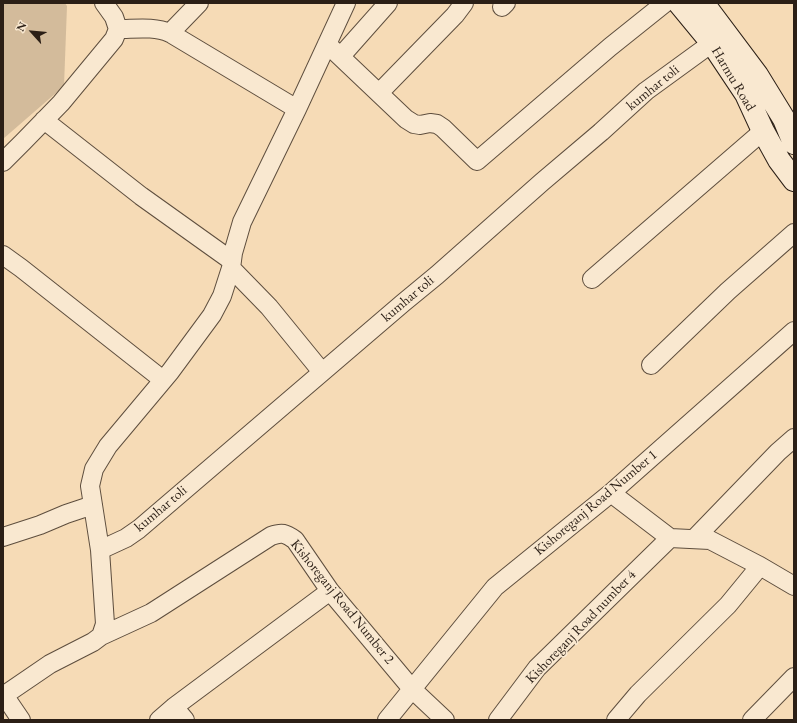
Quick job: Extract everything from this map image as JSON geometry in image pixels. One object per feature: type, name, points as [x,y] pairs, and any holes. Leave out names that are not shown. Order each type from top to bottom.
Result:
[{"type":"main road","name":"Harmu Road","points":[[679,3],[712,43],[746,94],[763,131],[779,160],[794,180]]},
{"type":"main road","name":"Harmu Road","points":[[708,5],[757,75],[784,119],[794,143]]},
{"type":"street","points":[[3,162],[65,98],[114,40],[118,29],[114,18],[104,3]]},
{"type":"street","points":[[170,33],[199,3]]},
{"type":"street","points":[[21,720],[3,695],[50,664],[93,642],[101,636],[105,624],[100,550],[90,486],[94,469],[108,446],[163,380],[212,315],[222,296],[232,264],[242,222],[297,109],[346,3]]},
{"type":"street","points":[[341,56],[388,3]]},
{"type":"street","points":[[379,93],[455,15],[464,3]]},
{"type":"street","points":[[327,44],[406,119],[414,124],[420,125],[430,123],[437,124],[478,161],[610,47],[665,3]]},
{"type":"street","points":[[118,29],[152,29],[170,33],[297,109]]},
{"type":"street","name":"kumhar toli","points":[[100,550],[126,538],[139,529],[437,275],[646,91],[712,43]]},
{"type":"street","points":[[44,120],[141,196],[232,264],[322,372]]},
{"type":"street","points":[[592,279],[763,131]]},
{"type":"street","points":[[651,365],[728,291],[794,233]]},
{"type":"street","points":[[3,255],[163,380]]},
{"type":"street","name":"Kishoreganj Road Number 1","points":[[387,720],[495,587],[610,493],[794,331]]},
{"type":"street","points":[[694,539],[778,452],[794,438]]},
{"type":"street","points":[[610,493],[670,538],[710,540],[760,566],[794,586]]},
{"type":"street","points":[[3,537],[40,526],[66,514],[93,505]]},
{"type":"street","name":"Kishoreganj Road Number 2","points":[[101,636],[151,613],[271,536],[279,533],[287,534],[295,540],[330,592],[412,690],[445,720]]},
{"type":"street","name":"Kishoreganj Road number 4","points":[[498,720],[537,668],[670,538]]},
{"type":"street","points":[[616,720],[638,694],[728,605],[760,566]]},
{"type":"street","points":[[158,720],[180,714],[330,592]]},
{"type":"street","points":[[752,720],[794,677]]},
{"type":"shaded area","points":[[3,3],[65,3],[67,6],[64,86],[3,139]]}]
